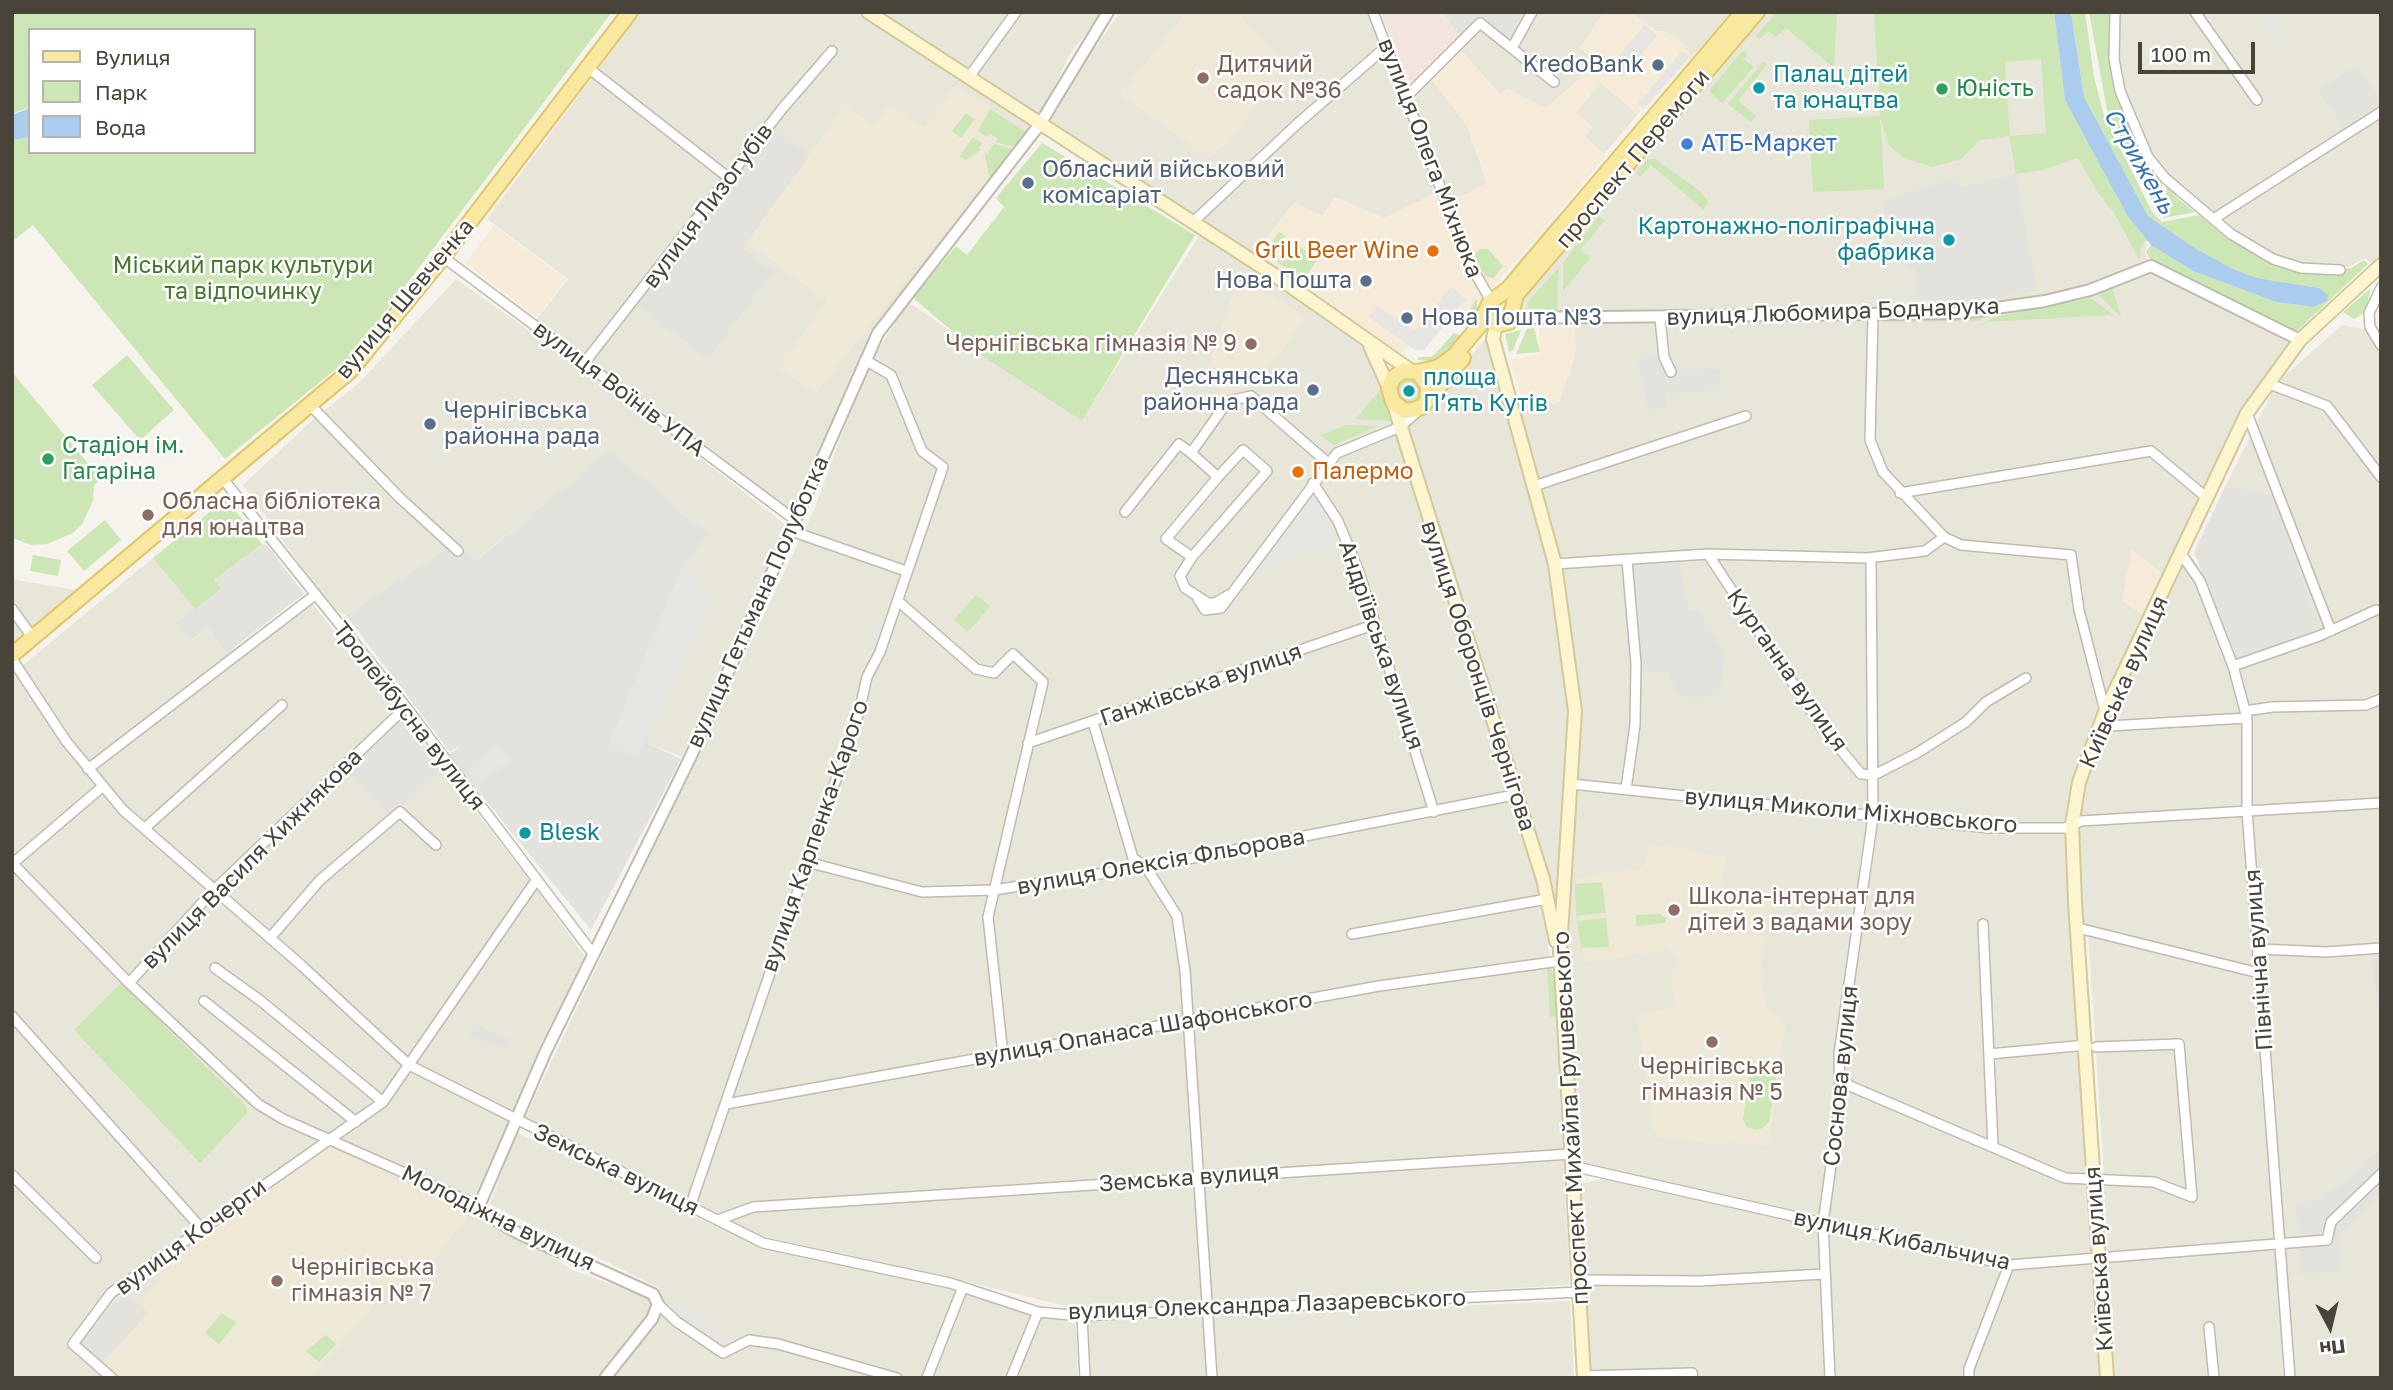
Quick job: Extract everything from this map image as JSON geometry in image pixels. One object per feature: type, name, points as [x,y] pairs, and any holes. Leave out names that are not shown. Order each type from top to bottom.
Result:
[{"type":"main road","name":"вулиця Шевченка","points":[[12,657],[351,370],[443,257],[630,12]]},
{"type":"main road","points":[[868,12],[1276,276],[1368,342],[1414,371],[1428,386],[1424,404]]},
{"type":"main road","name":"проспект Перемоги","points":[[1512,313],[1517,295],[1743,12]]},
{"type":"main road","name":"проспект Перемоги","points":[[1414,371],[1439,367],[1454,356],[1491,304],[1508,289],[1757,12]]},
{"type":"main road","name":"Київська вулиця","points":[[2107,1378],[2094,1180],[2091,1046],[2078,928],[2073,825],[2079,782],[2103,718],[2247,414],[2300,340],[2379,266]]},
{"type":"main road","points":[[1368,342],[1378,358],[1393,402],[1405,411],[1424,404],[1477,341],[1496,325],[1506,324],[1512,313],[1506,300],[1491,304],[1489,320],[1496,325]]},
{"type":"main road","name":"проспект Михайла Грушевського","points":[[1496,325],[1493,339],[1555,564],[1575,711],[1560,956],[1584,1377]]},
{"type":"main road","points":[[1388,388],[1396,375],[1414,371]]},
{"type":"main road","name":"вулиця Оборонців Чернігова","points":[[1393,402],[1514,795],[1543,879],[1560,956]]},
{"type":"main road","points":[[1543,879],[1555,883],[1564,877]]},
{"type":"street","points":[[969,76],[1016,12]]},
{"type":"street","name":"вулиця Гетьмана Полуботка","points":[[479,1206],[514,1121],[653,838],[877,333],[1040,124],[1108,12]]},
{"type":"street","name":"вулиця Гетьмана Полуботка","points":[[1096,34],[1117,12]]},
{"type":"street","name":"вулиця Олега Міхнюка","points":[[1373,12],[1474,273],[1491,304]]},
{"type":"street","points":[[1512,48],[1532,12]]},
{"type":"street","points":[[2115,12],[2116,76],[2131,121],[2148,157],[2176,188],[2231,234],[2273,258],[2301,268],[2340,270]]},
{"type":"street","points":[[2195,12],[2257,100]]},
{"type":"street","points":[[1406,97],[1480,23],[1555,82]]},
{"type":"street","points":[[1192,223],[1296,125],[1387,46]]},
{"type":"street","name":"вулиця Лизогубів","points":[[585,362],[782,109],[832,51]]},
{"type":"street","points":[[587,67],[729,178]]},
{"type":"street","points":[[2215,218],[2381,112]]},
{"type":"street","name":"вулиця Воїнів УПА","points":[[443,257],[585,362],[794,524],[797,533],[906,571]]},
{"type":"street","name":"вулиця Любомира Боднарука","points":[[1512,313],[1660,318],[1961,313],[2025,305],[2090,290],[2151,266],[2300,340]]},
{"type":"street","points":[[2381,288],[2371,304],[2370,327],[2381,345]]},
{"type":"street","points":[[1873,315],[1871,440],[1883,472],[1944,537],[1979,548],[2071,555],[2079,610],[2103,718],[2109,726],[2246,715],[2272,707],[2366,705],[2381,699]]},
{"type":"street","points":[[1660,318],[1664,357],[1671,372]]},
{"type":"street","points":[[2370,327],[2381,327]]},
{"type":"street","name":"вулиця Карпенка-Карого","points":[[690,1207],[859,712],[867,677],[880,652],[943,467],[922,451],[891,375],[865,360]]},
{"type":"street","points":[[2267,383],[2327,406],[2381,477]]},
{"type":"street","points":[[1191,453],[1228,401],[1251,396],[1328,463]]},
{"type":"street","points":[[1192,557],[1166,540],[1243,450],[1268,471],[1192,557],[1180,576],[1181,583],[1198,599],[1215,603],[1230,594],[1328,463],[1345,448],[1400,427],[1424,404]]},
{"type":"street","points":[[311,406],[400,498],[458,551]]},
{"type":"street","points":[[2247,414],[2331,631]]},
{"type":"street","points":[[1534,486],[1746,416]]},
{"type":"street","points":[[1125,512],[1179,444],[1218,477]]},
{"type":"street","points":[[1900,493],[2151,451],[2207,498]]},
{"type":"street","name":"Тролейбусна вулиця","points":[[223,479],[406,707],[535,882],[594,955]]},
{"type":"street","name":"Андріївська вулиця","points":[[1313,483],[1338,521],[1359,572],[1373,625],[1393,674],[1434,812]]},
{"type":"street","name":"Курганна вулиця","points":[[1555,564],[1708,554],[1871,558],[1926,551],[1944,537]]},
{"type":"street","name":"Курганна вулиця","points":[[1708,554],[1821,726],[1861,774],[1874,775]]},
{"type":"street","name":"Північна вулиця","points":[[2182,555],[2200,581],[2233,666],[2246,715],[2247,811],[2260,948],[2259,973],[2290,1378]]},
{"type":"street","name":"Соснова вулиця","points":[[1830,1378],[1823,1223],[1840,1101],[1839,1076],[1874,817],[1871,558]]},
{"type":"street","points":[[1626,789],[1635,725],[1636,664],[1627,560]]},
{"type":"street","points":[[88,769],[315,595]]},
{"type":"street","points":[[898,601],[976,669],[994,673],[1013,654],[1044,682],[988,917],[1003,1055]]},
{"type":"street","points":[[12,610],[33,638]]},
{"type":"street","points":[[2233,666],[2331,631],[2376,610]]},
{"type":"street","name":"Ганжівська вулиця","points":[[1028,743],[1373,625]]},
{"type":"street","name":"Земська вулиця","points":[[12,657],[102,788],[409,1065],[514,1121],[718,1220],[753,1207],[1199,1177],[1572,1160]]},
{"type":"street","points":[[1874,775],[1966,722],[1986,702],[2026,678]]},
{"type":"street","points":[[145,828],[282,705]]},
{"type":"street","name":"вулиця Василя Хижнякова","points":[[13,864],[129,983],[214,890],[406,707]]},
{"type":"street","points":[[1093,722],[1133,858],[1146,867],[1177,916],[1189,1021],[1212,1378]]},
{"type":"street","name":"вулиця Миколи Міхновського","points":[[1572,784],[1990,828],[2073,825],[2081,821],[2381,803]]},
{"type":"street","points":[[13,864],[102,788]]},
{"type":"street","name":"вулиця Олексія Фльорова","points":[[807,862],[922,892],[994,890],[1146,867],[1514,795]]},
{"type":"street","points":[[270,938],[320,880],[400,812],[436,845]]},
{"type":"street","name":"вулиця Кочерги","points":[[112,1378],[73,1344],[111,1293],[383,1102],[535,882]]},
{"type":"street","points":[[1352,934],[1547,899]]},
{"type":"street","points":[[1983,925],[1993,1146]]},
{"type":"street","points":[[2078,928],[2259,973]]},
{"type":"street","points":[[2260,948],[2326,952],[2381,948]]},
{"type":"street","name":"вулиця Опанаса Шафонського","points":[[726,1104],[1560,956]]},
{"type":"street","points":[[215,968],[261,1001],[383,1102]]},
{"type":"street","points":[[129,983],[258,1104],[283,1119],[331,1138]]},
{"type":"street","points":[[204,1001],[356,1122]]},
{"type":"street","points":[[12,1016],[201,1228]]},
{"type":"street","points":[[1839,1076],[1850,1086],[2065,1178],[2154,1182],[2192,1197],[2179,1044],[2091,1046],[1989,1054]]},
{"type":"street","name":"Молодіжна вулиця","points":[[331,1138],[479,1206],[485,1214],[516,1232],[642,1288],[653,1294],[658,1304]]},
{"type":"street","name":"вулиця Кибальчича","points":[[1572,1160],[1823,1223],[2009,1265],[2327,1240],[2331,1222],[2381,1174]]},
{"type":"street","points":[[12,1175],[96,1258]]},
{"type":"street","name":"вулиця Олександра Лазаревського","points":[[718,1220],[763,1243],[963,1287],[1038,1312],[1082,1316],[1824,1274]]},
{"type":"street","points":[[1969,1378],[1969,1368],[2009,1265]]},
{"type":"street","points":[[927,1378],[963,1287]]},
{"type":"street","points":[[606,1378],[652,1319],[658,1304],[677,1322],[723,1353],[749,1340],[778,1344],[897,1378]]},
{"type":"street","points":[[1011,1378],[1038,1312]]},
{"type":"street","points":[[1082,1316],[1085,1378]]},
{"type":"street","points":[[2208,1327],[2214,1378]]},
{"type":"street","name":"проспект Михайла Грушевського","points":[[1584,1377],[1692,1373],[1693,1378]]},
{"type":"shaded area","points":[[641,12],[854,12],[1034,128],[869,345],[794,516],[535,321],[568,279],[487,219]]},
{"type":"shaded area","points":[[877,12],[1102,12],[1070,54],[1039,118]]},
{"type":"shaded area","points":[[1120,12],[1367,12],[1403,101],[1430,77],[1467,126],[1487,183],[1458,198],[1438,192],[1384,218],[1335,197],[1323,216],[1294,203],[1252,257],[1043,122]]},
{"type":"shaded area","name":"Дитячий садок №36","points":[[1186,12],[1237,12],[1285,65],[1263,91],[1239,131],[1209,159],[1120,94]]},
{"type":"shaded area","points":[[1380,12],[1442,12],[1459,36],[1411,85]]},
{"type":"shaded area","points":[[1442,12],[1527,12],[1511,43],[1478,30],[1464,43]]},
{"type":"shaded area","points":[[1527,12],[1604,12],[1580,48],[1594,60],[1580,78],[1546,109],[1507,89],[1500,95],[1459,48],[1478,30]]},
{"type":"shaded area","points":[[1604,12],[1630,12],[1659,32],[1665,31],[1682,42],[1692,57],[1638,114],[1600,83],[1576,112],[1593,127],[1585,137],[1606,156],[1483,299],[1399,354],[1252,259],[1294,203],[1323,216],[1334,197],[1384,218],[1438,192],[1458,198],[1487,183],[1467,126],[1430,77],[1459,48],[1499,95],[1506,89],[1546,108],[1580,78],[1594,61],[1580,48]]},
{"type":"shaded area","points":[[1629,12],[1734,12],[1692,57],[1682,42],[1665,31],[1657,31]]},
{"type":"shaded area","points":[[1764,12],[2030,12],[2131,227],[2148,245],[2145,253],[2149,260],[2145,266],[2059,295],[1968,309],[1518,313],[1518,302],[1553,259]]},
{"type":"shaded area","points":[[2120,12],[2381,12],[2381,260],[2374,266],[2365,258],[2348,267],[2339,268],[2272,261],[2218,228],[2180,196],[2151,157],[2118,74]]},
{"type":"shaded area","points":[[2259,12],[2268,12],[2289,38],[2283,43]]},
{"type":"shaded area","points":[[1644,25],[1657,35],[1622,78],[1610,67]]},
{"type":"shaded area","points":[[1681,52],[1691,55],[1644,109],[1638,104]]},
{"type":"shaded area","points":[[2357,66],[2381,104],[2344,128],[2318,90]]},
{"type":"shaded area","points":[[1601,82],[1638,114],[1604,154],[1585,137],[1576,112]]},
{"type":"shaded area","points":[[956,84],[1026,132],[816,393],[778,368],[826,301],[747,242],[846,104],[873,125],[889,105],[925,127]]},
{"type":"shaded area","points":[[770,126],[811,156],[742,248],[773,272],[708,358],[636,305]]},
{"type":"shaded area","points":[[2016,174],[2037,291],[1970,302],[1915,299],[1914,267],[1908,267],[1899,231],[1893,232],[1887,224],[1883,202],[1955,177],[1959,188]]},
{"type":"shaded area","points":[[1559,213],[1565,218],[1518,272],[1513,268]]},
{"type":"shaded area","points":[[494,226],[566,279],[537,317],[465,263]]},
{"type":"shaded area","points":[[1201,233],[1305,300],[1370,349],[1379,365],[1535,872],[1554,981],[1570,1285],[1086,1311],[944,1276],[765,1237],[520,1128],[814,510],[866,369],[908,302],[1082,421]]},
{"type":"shaded area","points":[[2146,270],[2296,339],[2263,383],[2082,753],[2069,824],[1996,824],[1575,780],[1581,728],[1562,568],[1518,413],[1559,402],[1576,353],[1574,322],[1989,314]]},
{"type":"shaded area","name":"Чернігівська гімназія № 9","points":[[1240,273],[1306,318],[1255,386],[1222,394],[1207,370]]},
{"type":"shaded area","points":[[456,279],[621,396],[787,526],[683,757],[644,742],[714,598],[683,564],[708,533],[684,516],[613,450],[476,560],[456,542],[346,615],[330,607],[243,485],[315,418],[359,383]]},
{"type":"shaded area","points":[[1451,287],[1466,299],[1424,350],[1415,350],[1369,317],[1377,306],[1415,331]]},
{"type":"shaded area","points":[[1320,313],[1371,353],[1367,358],[1316,318]]},
{"type":"shaded area","points":[[2342,325],[2381,333],[2381,947],[2266,945],[2255,969],[2081,927],[2077,823],[2083,784],[2104,727],[2187,551],[2202,572],[2237,658],[2273,496],[2225,487],[2277,383]]},
{"type":"shaded area","points":[[1539,328],[1574,328],[1576,352],[1559,402],[1525,410],[1510,360],[1540,354]]},
{"type":"shaded area","points":[[1658,328],[1666,328],[1669,357],[1683,370],[1720,369],[1721,389],[1666,395],[1667,407],[1648,410],[1638,359],[1661,356]]},
{"type":"shaded area","points":[[1485,339],[1491,346],[1551,560],[1570,697],[1557,922],[1407,429]]},
{"type":"shaded area","points":[[612,449],[684,516],[709,533],[683,564],[714,598],[645,742],[681,759],[591,930],[449,755],[463,743],[450,752],[346,615],[456,542],[477,560]]},
{"type":"shaded area","points":[[2225,487],[2273,495],[2318,628],[2237,659],[2194,552]]},
{"type":"shaded area","points":[[1313,488],[1330,522],[1334,536],[1331,544],[1264,566],[1257,562]]},
{"type":"shaded area","points":[[262,544],[268,546],[304,594],[227,653],[208,628],[190,641],[176,623],[221,589],[214,580]]},
{"type":"shaded area","points":[[2132,549],[2162,573],[2142,615],[2122,601]]},
{"type":"shaded area","points":[[1678,557],[1689,611],[1698,611],[1725,653],[1720,693],[1692,699],[1676,692],[1669,671],[1638,672],[1630,563]]},
{"type":"shaded area","points":[[153,558],[195,609],[177,623],[191,641],[208,628],[227,653],[312,603],[536,888],[587,960],[509,1122],[474,1203],[572,1270],[649,1298],[656,1321],[607,1378],[12,1378],[12,674]]},
{"type":"shaded area","points":[[683,564],[714,598],[637,757],[608,745]]},
{"type":"shaded area","points":[[12,579],[81,591],[12,648]]},
{"type":"shaded area","points":[[877,619],[887,622],[881,646],[870,642]]},
{"type":"shaded area","points":[[400,721],[439,770],[391,816],[347,771]]},
{"type":"shaded area","points":[[498,746],[510,760],[480,785],[466,771]]},
{"type":"shaded area","points":[[1575,788],[1881,820],[2070,834],[2096,1255],[2014,1262],[1576,1164],[1565,955]]},
{"type":"shaded area","points":[[1650,844],[1726,857],[1721,888],[1770,897],[1761,967],[1766,1009],[1786,1023],[1769,1146],[1657,1138],[1652,1129],[1637,1014],[1674,1009],[1671,968],[1679,967],[1668,949],[1585,963],[1576,878],[1642,869]]},
{"type":"shaded area","points":[[2089,874],[2093,921],[2089,921],[2085,875]]},
{"type":"shaded area","points":[[2088,933],[2262,979],[2265,954],[2381,953],[2381,1378],[2111,1378],[2103,1159]]},
{"type":"shaded area","points":[[2371,953],[2381,953],[2381,1027]]},
{"type":"shaded area","points":[[476,1024],[509,1040],[507,1049],[470,1037]]},
{"type":"shaded area","points":[[516,1132],[757,1246],[952,1286],[1076,1324],[1078,1378],[613,1378],[660,1319],[659,1288],[490,1204]]},
{"type":"shaded area","name":"Чернігівська гімназія № 7","points":[[328,1146],[468,1216],[409,1293],[396,1283],[309,1378],[120,1378],[102,1363],[148,1313],[139,1303],[162,1279],[150,1269]]},
{"type":"shaded area","points":[[2381,1148],[2381,1191],[2339,1235],[2342,1272],[2301,1274],[2296,1205],[2325,1198]]},
{"type":"shaded area","points":[[1602,1179],[2002,1268],[2095,1263],[2102,1378],[1592,1378],[1579,1184]]},
{"type":"shaded area","points":[[125,1291],[148,1312],[102,1363],[77,1343]]},
{"type":"shaded area","points":[[669,1300],[730,1338],[726,1344],[665,1306]]},
{"type":"shaded area","points":[[1570,1301],[1574,1378],[1090,1378],[1088,1322]]},
{"type":"green space","name":"Міський парк культури та відпочинку","points":[[12,12],[612,12],[352,356],[225,459],[33,225],[12,242],[12,140],[28,137],[28,154],[256,154],[256,28],[28,28],[28,108],[12,114]]},
{"type":"green space","points":[[1777,12],[1837,12],[1834,68],[1786,28],[1776,37],[1769,31],[1760,39],[1756,36]]},
{"type":"green space","points":[[1874,12],[2054,12],[2065,100],[2127,215],[2147,240],[2141,246],[2140,261],[2115,214],[2099,194],[2078,158],[2043,170],[2016,174],[2009,136],[1980,140],[1961,159],[1932,167],[1902,157],[1889,145],[1880,117],[1884,189],[1813,192],[1809,120],[1880,116]],"holes":[[[2041,59],[2046,133],[2010,136],[2005,62]]]},
{"type":"green space","points":[[2071,12],[2085,12],[2094,77],[2104,115],[2152,212],[2162,222],[2199,215],[2224,236],[2272,263],[2340,270],[2351,268],[2364,260],[2368,264],[2297,331],[2150,259],[2146,252],[2151,245],[2193,271],[2276,302],[2313,307],[2327,301],[2327,295],[2319,288],[2257,278],[2233,269],[2193,247],[2148,216],[2084,97]]},
{"type":"green space","points":[[2089,12],[2111,12],[2113,75],[2162,180],[2160,217],[2107,110]]},
{"type":"green space","points":[[1743,50],[1748,54],[1744,59],[1754,67],[1722,103],[1709,91]]},
{"type":"green space","points":[[1763,62],[1767,65],[1738,100],[1756,116],[1751,122],[1728,104]]},
{"type":"green space","points":[[990,109],[1026,132],[1014,147],[995,142],[998,139],[991,134],[987,137],[978,131]]},
{"type":"green space","points":[[966,113],[975,119],[961,138],[952,131]]},
{"type":"green space","points":[[973,137],[982,143],[979,148],[981,150],[966,160],[960,156]]},
{"type":"green space","points":[[1042,143],[1195,235],[1082,421],[977,352],[913,298],[956,246],[967,255],[1004,207],[996,198]]},
{"type":"green space","points":[[994,144],[1012,149],[990,179],[984,152],[987,154]]},
{"type":"green space","points":[[1655,159],[1700,191],[1708,202],[1704,210],[1651,165],[1640,177],[1636,173],[1647,160]]},
{"type":"green space","points":[[2167,186],[2180,200],[2195,212],[2163,218]]},
{"type":"green space","points":[[1599,216],[1605,220],[1580,250],[1590,258],[1563,291],[1563,263]]},
{"type":"green space","points":[[1279,232],[1285,236],[1271,258],[1264,254]]},
{"type":"green space","points":[[1291,241],[1318,259],[1304,279],[1277,262]]},
{"type":"green space","points":[[1480,249],[1488,249],[1503,266],[1494,278],[1487,277],[1481,270],[1474,254]]},
{"type":"green space","points":[[1559,267],[1557,310],[1529,309],[1527,303]]},
{"type":"green space","points":[[2112,288],[2121,317],[2098,294]]},
{"type":"green space","points":[[2371,288],[2365,312],[2354,319],[2343,312]]},
{"type":"green space","points":[[2091,298],[2113,315],[1986,322],[1994,317]]},
{"type":"green space","points":[[1477,299],[1477,318],[1469,329],[1463,324],[1463,318]]},
{"type":"green space","points":[[1986,317],[1978,321],[1881,322],[1886,319]]},
{"type":"green space","points":[[1534,328],[1540,352],[1516,354],[1527,329]]},
{"type":"green space","points":[[1521,330],[1513,350],[1509,352],[1505,334]]},
{"type":"green space","points":[[1454,333],[1464,337],[1455,348],[1436,361],[1417,360],[1419,357],[1432,357]]},
{"type":"green space","points":[[127,355],[174,410],[140,440],[92,385]]},
{"type":"green space","name":"Стадіон ім. Гагаріна","points":[[12,372],[101,479],[94,485],[93,501],[82,524],[73,533],[47,544],[32,545],[12,538]]},
{"type":"green space","points":[[1409,378],[1419,381],[1422,391],[1419,401],[1409,404],[1399,401],[1396,391],[1399,381]]},
{"type":"green space","points":[[1380,390],[1390,421],[1356,419],[1368,404]]},
{"type":"green space","points":[[1347,425],[1378,426],[1334,445],[1320,435]]},
{"type":"green space","points":[[226,499],[262,544],[214,580],[221,589],[195,609],[153,558]]},
{"type":"green space","points":[[105,520],[121,540],[84,571],[67,551]]},
{"type":"green space","points":[[33,555],[61,560],[58,576],[30,571]]},
{"type":"green space","points":[[976,595],[990,606],[968,632],[954,620]]},
{"type":"green space","points":[[1602,882],[1606,913],[1576,916],[1575,884]]},
{"type":"green space","points":[[1661,914],[1667,918],[1665,923],[1636,926],[1636,915]]},
{"type":"green space","points":[[1606,918],[1609,947],[1581,948],[1577,921]]},
{"type":"green space","points":[[1547,967],[1553,972],[1556,1016],[1550,1017]]},
{"type":"green space","points":[[121,983],[246,1106],[247,1113],[200,1163],[74,1030]]},
{"type":"green space","points":[[1764,1067],[1772,1071],[1776,1078],[1769,1122],[1763,1128],[1755,1130],[1747,1127],[1743,1120],[1750,1074]]},
{"type":"green space","points":[[222,1313],[236,1323],[219,1344],[205,1333]]},
{"type":"green space","points":[[326,1335],[336,1344],[319,1362],[306,1351]]},
{"type":"water","name":"Стрижень","points":[[2054,12],[2071,12],[2084,97],[2148,216],[2193,247],[2233,269],[2257,278],[2319,288],[2328,295],[2327,301],[2313,307],[2276,302],[2193,271],[2151,245],[2127,215],[2065,100]]},
{"type":"water","points":[[28,109],[28,137],[12,140],[12,115]]},
{"type":"place","name":"KredoBank","points":[[1658,65]]},
{"type":"place","name":"Дитячий садок №36","points":[[1203,78]]},
{"type":"place","name":"Палац дітей та юнацтва","points":[[1759,88]]},
{"type":"place","name":"Юність","points":[[1942,89]]},
{"type":"place","name":"АТБ-Маркет","points":[[1687,144]]},
{"type":"place","name":"Обласний військовий комісаріат","points":[[1028,183]]},
{"type":"place","name":"Картонажно-поліграфічна фабрика","points":[[1949,240]]},
{"type":"place","name":"Grill Beer Wine","points":[[1433,251]]},
{"type":"place","name":"Нова Пошта","points":[[1366,281]]},
{"type":"place","name":"Нова Пошта №3","points":[[1407,318]]},
{"type":"place","name":"Чернігівська гімназія № 9","points":[[1251,344]]},
{"type":"place","name":"Деснянська районна рада","points":[[1313,390]]},
{"type":"place","name":"площа Пʼять Кутів","points":[[1409,391]]},
{"type":"place","name":"Чернігівська районна рада","points":[[430,424]]},
{"type":"place","name":"Стадіон ім. Гагаріна","points":[[48,459]]},
{"type":"place","name":"Палермо","points":[[1298,472]]},
{"type":"place","name":"Обласна бібліотека для юнацтва","points":[[148,515]]},
{"type":"place","name":"Blesk","points":[[525,833]]},
{"type":"place","name":"Школа-інтернат для дітей з вадами зору","points":[[1674,910]]},
{"type":"place","name":"Чернігівська гімназія № 5","points":[[1712,1042]]},
{"type":"place","name":"Чернігівська гімназія № 7","points":[[277,1281]]}]
